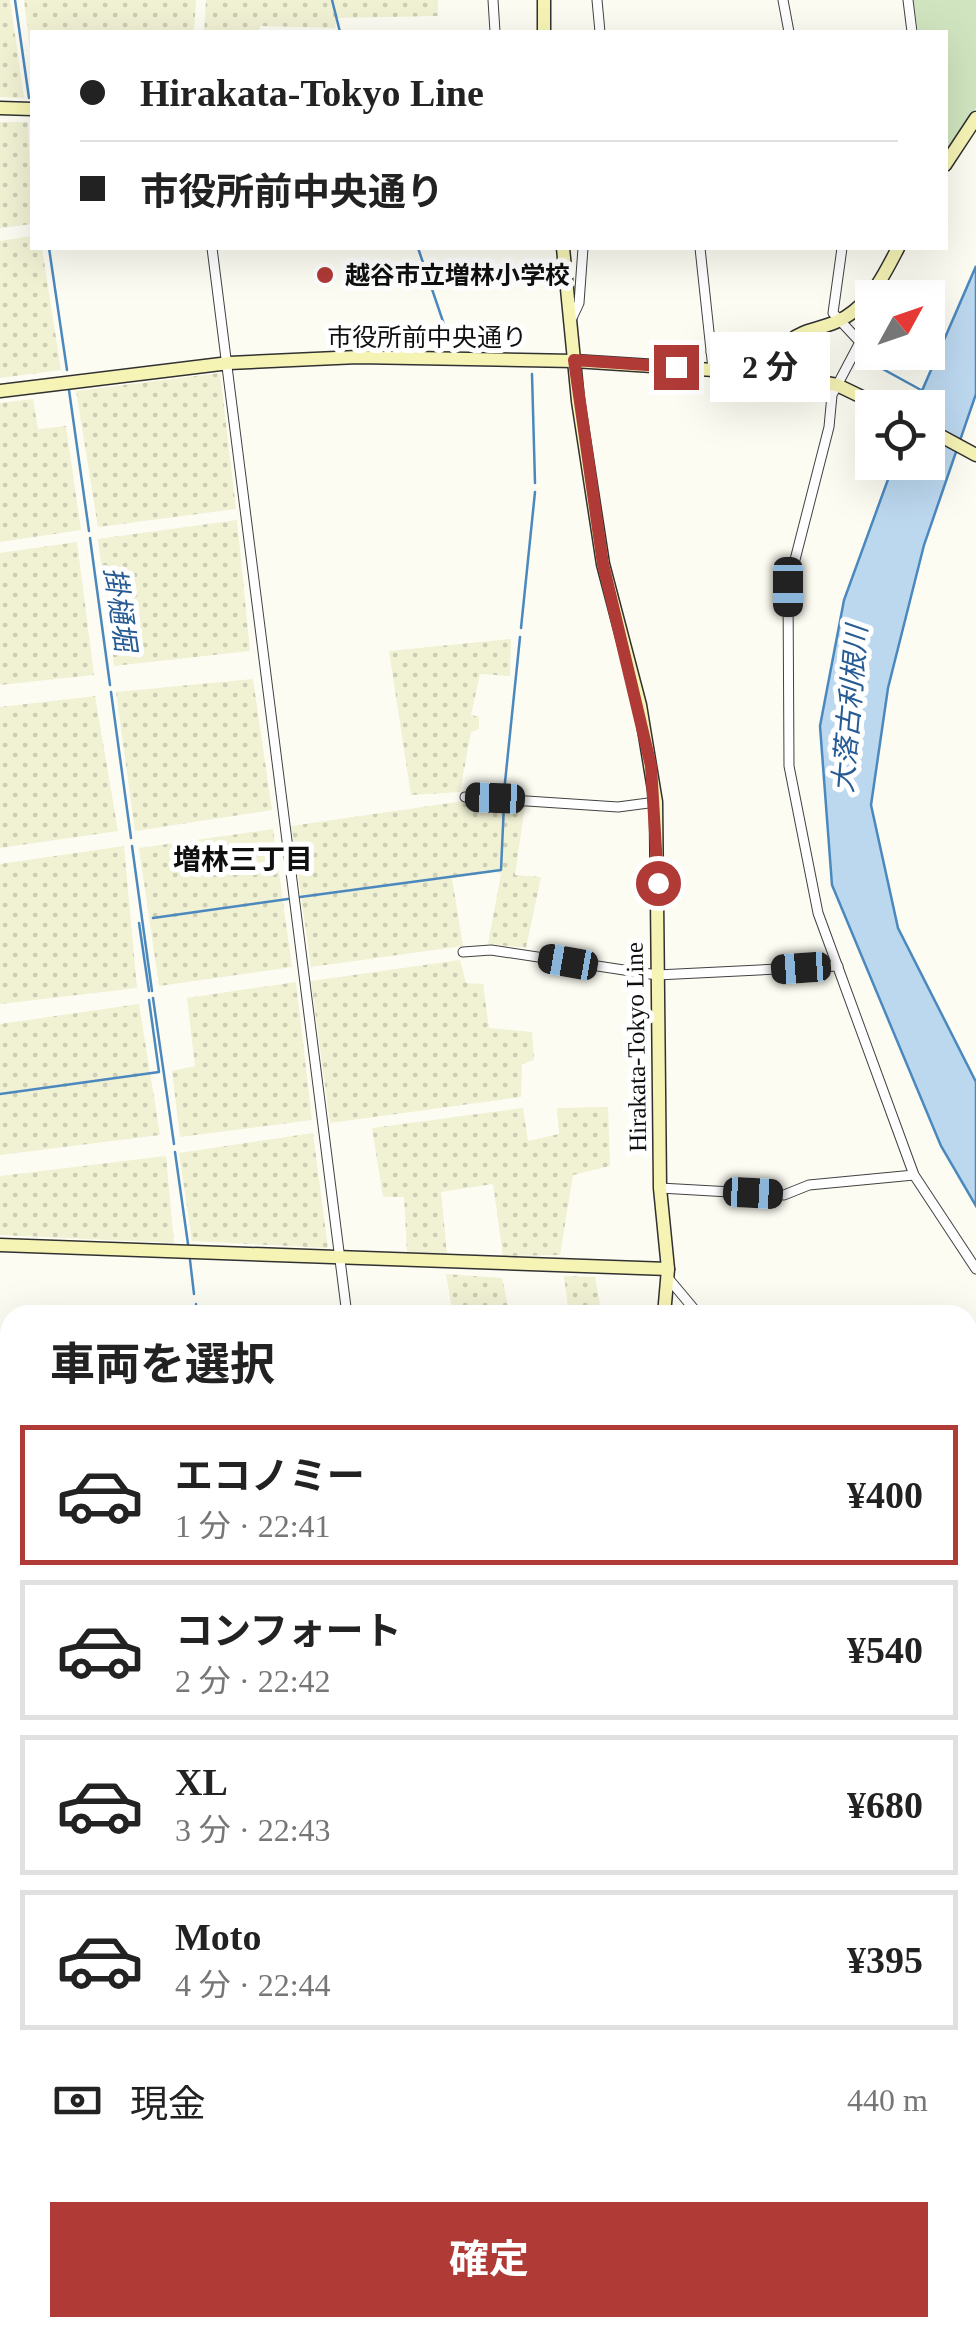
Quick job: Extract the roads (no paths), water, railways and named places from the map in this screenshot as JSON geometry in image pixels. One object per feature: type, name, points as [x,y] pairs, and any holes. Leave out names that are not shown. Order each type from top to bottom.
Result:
[{"type":"street","points":[[493,0],[495,30]]},
{"type":"street","points":[[544,0],[544,30]]},
{"type":"street","points":[[597,0],[600,30]]},
{"type":"street","points":[[783,0],[788,30]]},
{"type":"street","points":[[908,0],[912,30]]},
{"type":"street","points":[[0,108],[30,109]]},
{"type":"street","points":[[948,160],[976,118]]},
{"type":"street","points":[[212,250],[347,1305]]},
{"type":"street","name":"Hirakata-Tokyo Line","points":[[562,250],[603,564],[640,706],[656,802],[660,1188],[668,1274],[665,1305]]},
{"type":"street","points":[[571,320],[579,304],[583,250]]},
{"type":"street","points":[[700,250],[713,369]]},
{"type":"street","points":[[842,250],[833,312],[860,342],[837,385],[788,587],[789,766],[818,913],[914,1175],[976,1269]]},
{"type":"street","points":[[778,374],[783,347],[795,336],[840,320],[878,285],[897,250]]},
{"type":"street","points":[[711,352],[783,347]]},
{"type":"street","name":"市役所前中央通り","points":[[0,391],[229,363],[410,356],[574,360],[778,374],[837,385],[855,393]]},
{"type":"street","points":[[945,438],[976,454]]},
{"type":"street","points":[[465,797],[618,807],[656,802]]},
{"type":"street","points":[[463,952],[491,950],[657,975],[838,966]]},
{"type":"street","points":[[660,1188],[784,1195],[809,1185],[914,1175]]},
{"type":"street","points":[[0,1245],[668,1274],[691,1305]]},
{"type":"water","name":"大落古利根川","points":[[976,266],[976,394],[924,545],[888,688],[871,805],[898,928],[976,1082],[976,1206],[941,1146],[832,885],[820,726],[844,600],[888,480],[945,480],[945,390],[922,390],[931,370],[945,370],[945,338]]},
{"type":"waterway","name":"掛樋堀","points":[[15,0],[29,98]]},
{"type":"waterway","points":[[332,0],[340,30]]},
{"type":"waterway","name":"掛樋堀","points":[[49,250],[67,370]]},
{"type":"waterway","points":[[419,250],[451,345]]},
{"type":"waterway","points":[[885,370],[921,390]]},
{"type":"waterway","points":[[532,374],[535,483]]},
{"type":"waterway","name":"掛樋堀","points":[[69,390],[89,531]]},
{"type":"waterway","points":[[521,628],[535,492]]},
{"type":"waterway","name":"掛樋堀","points":[[90,538],[110,685]]},
{"type":"waterway","points":[[504,792],[520,637]]},
{"type":"waterway","name":"掛樋堀","points":[[111,692],[131,838]]},
{"type":"waterway","points":[[300,897],[501,870],[504,804]]},
{"type":"waterway","name":"掛樋堀","points":[[132,846],[152,991]]},
{"type":"waterway","points":[[153,918],[288,899]]},
{"type":"waterway","name":"掛樋堀","points":[[139,923],[149,991]]},
{"type":"waterway","name":"掛樋堀","points":[[153,998],[174,1144]]},
{"type":"waterway","points":[[0,1094],[159,1072],[149,1000]]},
{"type":"waterway","name":"掛樋堀","points":[[175,1152],[188,1244]]},
{"type":"waterway","name":"掛樋堀","points":[[190,1260],[194,1294]]},
{"type":"place","name":"越谷市立増林小学校","points":[[325,275]]},
{"type":"district","name":"増林三丁目","points":[[243,859]]}]
